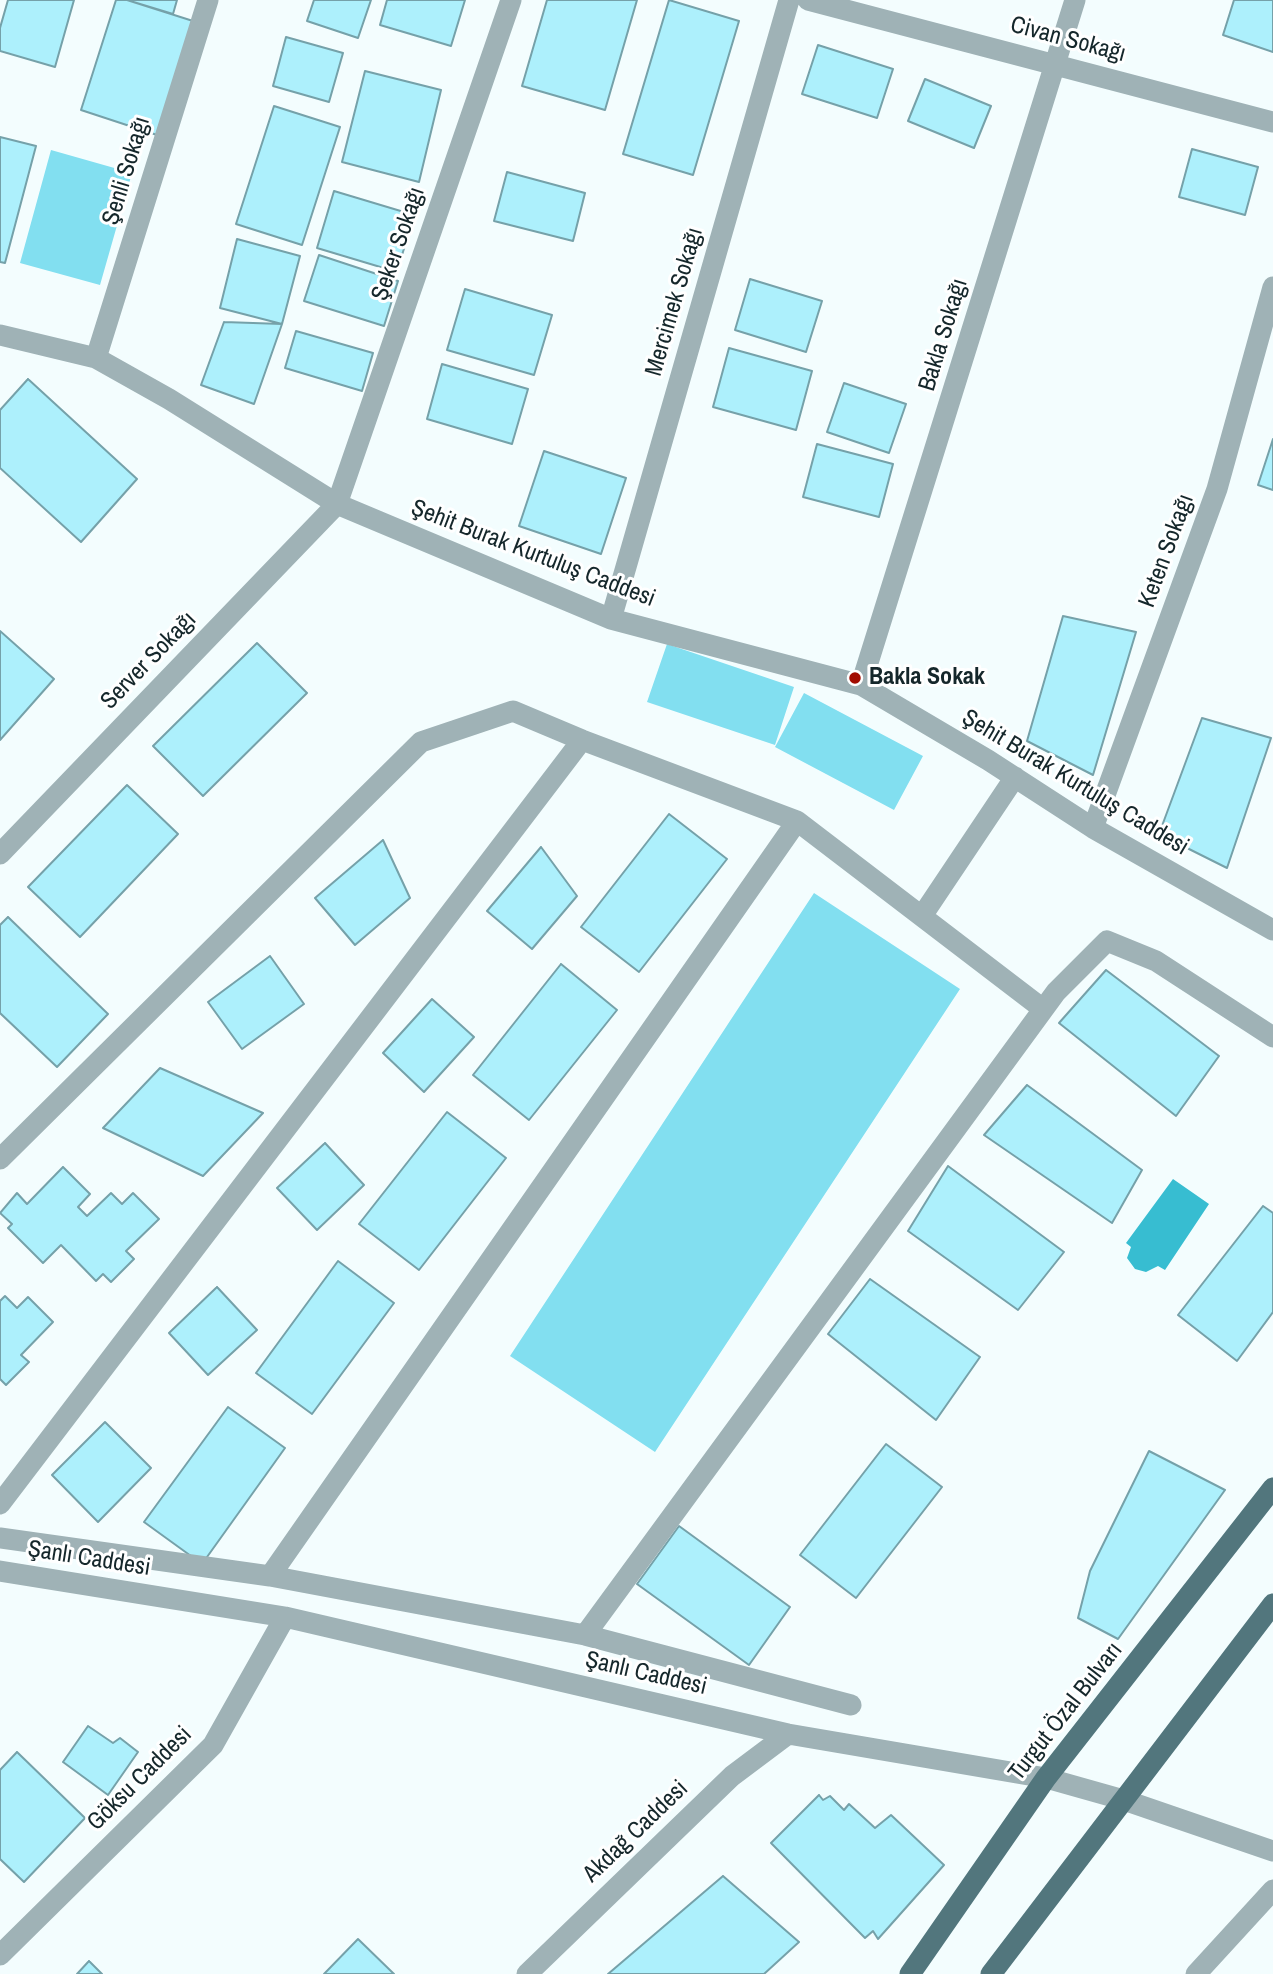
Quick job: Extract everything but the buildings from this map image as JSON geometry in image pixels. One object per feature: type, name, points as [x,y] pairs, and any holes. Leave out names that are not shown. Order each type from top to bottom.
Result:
[{"type":"main road","name":"Turgut Özal Bulvarı","points":[[910,1974],[1046,1778],[1273,1488]]},
{"type":"main road","points":[[991,1974],[1273,1604]]},
{"type":"street","name":"Şenli Sokağı","points":[[96,358],[208,0]]},
{"type":"street","name":"Şeker Sokağı","points":[[337,504],[511,0]]},
{"type":"street","name":"Mercimek Sokağı","points":[[611,619],[789,0]]},
{"type":"street","name":"Civan Sokağı","points":[[808,0],[1273,122]]},
{"type":"street","name":"Bakla Sokağı","points":[[861,685],[1075,0]]},
{"type":"street","name":"Keten Sokağı","points":[[1093,828],[1217,489],[1273,287]]},
{"type":"street","name":"Şehit Burak Kurtuluş Caddesi","points":[[0,335],[96,358],[169,399],[337,504],[611,619],[861,685],[1093,828],[1273,929]]},
{"type":"street","name":"Server Sokağı","points":[[0,854],[337,504]]},
{"type":"street","points":[[0,1159],[421,742],[513,711],[582,740],[797,821],[1043,1009]]},
{"type":"street","points":[[0,1504],[582,740]]},
{"type":"street","points":[[922,916],[1015,778]]},
{"type":"street","points":[[270,1576],[797,821]]},
{"type":"street","points":[[585,1635],[1043,1009],[1107,941],[1156,961],[1273,1037]]},
{"type":"street","points":[[0,1538],[270,1576],[585,1635],[851,1705]]},
{"type":"street","name":"Şanlı Caddesi","points":[[0,1572],[285,1617],[788,1734],[1046,1778],[1124,1800],[1273,1851]]},
{"type":"street","name":"Göksu Caddesi","points":[[0,1955],[213,1745],[285,1617]]},
{"type":"street","name":"Akdağ Caddesi","points":[[527,1974],[732,1776],[788,1734]]},
{"type":"street","points":[[1196,1974],[1273,1890]]},
{"type":"shaded area","points":[[51,150],[132,173],[100,285],[20,263]]},
{"type":"shaded area","points":[[667,644],[794,687],[775,745],[647,702]]},
{"type":"shaded area","points":[[804,693],[923,756],[894,810],[775,747]]},
{"type":"shaded area","points":[[814,893],[960,989],[655,1452],[510,1356]]},
{"type":"shaded area","points":[[1173,1179],[1209,1204],[1165,1270],[1158,1266],[1146,1272],[1135,1269],[1127,1258],[1131,1247],[1126,1243]]},
{"type":"place","name":"Bakla Sokak","points":[[855,678]]}]
